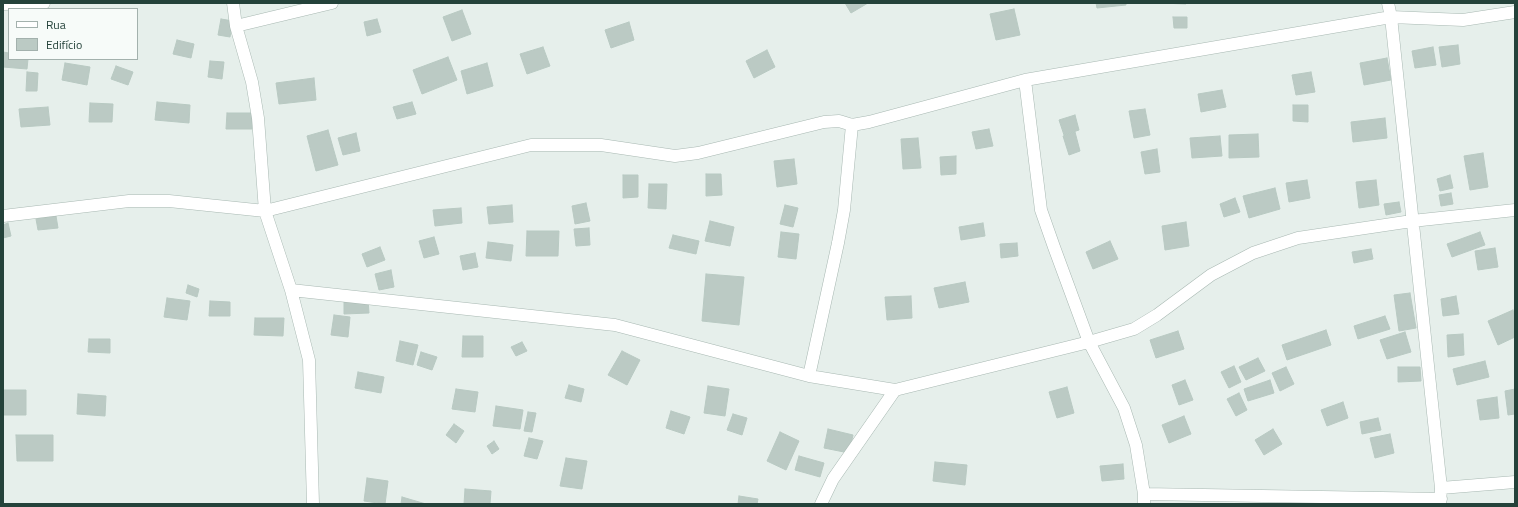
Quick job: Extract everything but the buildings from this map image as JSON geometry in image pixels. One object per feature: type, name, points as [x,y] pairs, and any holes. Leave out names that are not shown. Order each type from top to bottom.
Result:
[{"type":"street","points":[[3,4],[44,3]]},
{"type":"street","points":[[233,3],[236,26],[252,82],[256,104],[265,211],[291,290],[309,360],[313,504]]},
{"type":"street","points":[[236,26],[332,3]]},
{"type":"street","points":[[1388,3],[1391,17],[1441,497]]},
{"type":"street","points":[[3,216],[129,201],[169,201],[265,211],[531,145],[601,145],[675,156],[698,153],[824,122],[839,121],[852,125],[869,122],[1025,80],[1391,17],[1463,20],[1515,12]]},
{"type":"street","points":[[1025,80],[1041,210],[1089,342],[1124,408],[1136,445],[1144,499],[1441,497],[1515,482]]},
{"type":"street","points":[[809,376],[844,210],[852,125]]},
{"type":"street","points":[[291,290],[615,325],[809,376],[895,390],[1089,342],[1134,329],[1157,315],[1211,275],[1253,253],[1298,238],[1412,221],[1515,210]]},
{"type":"street","points":[[821,504],[833,479],[895,390]]}]
